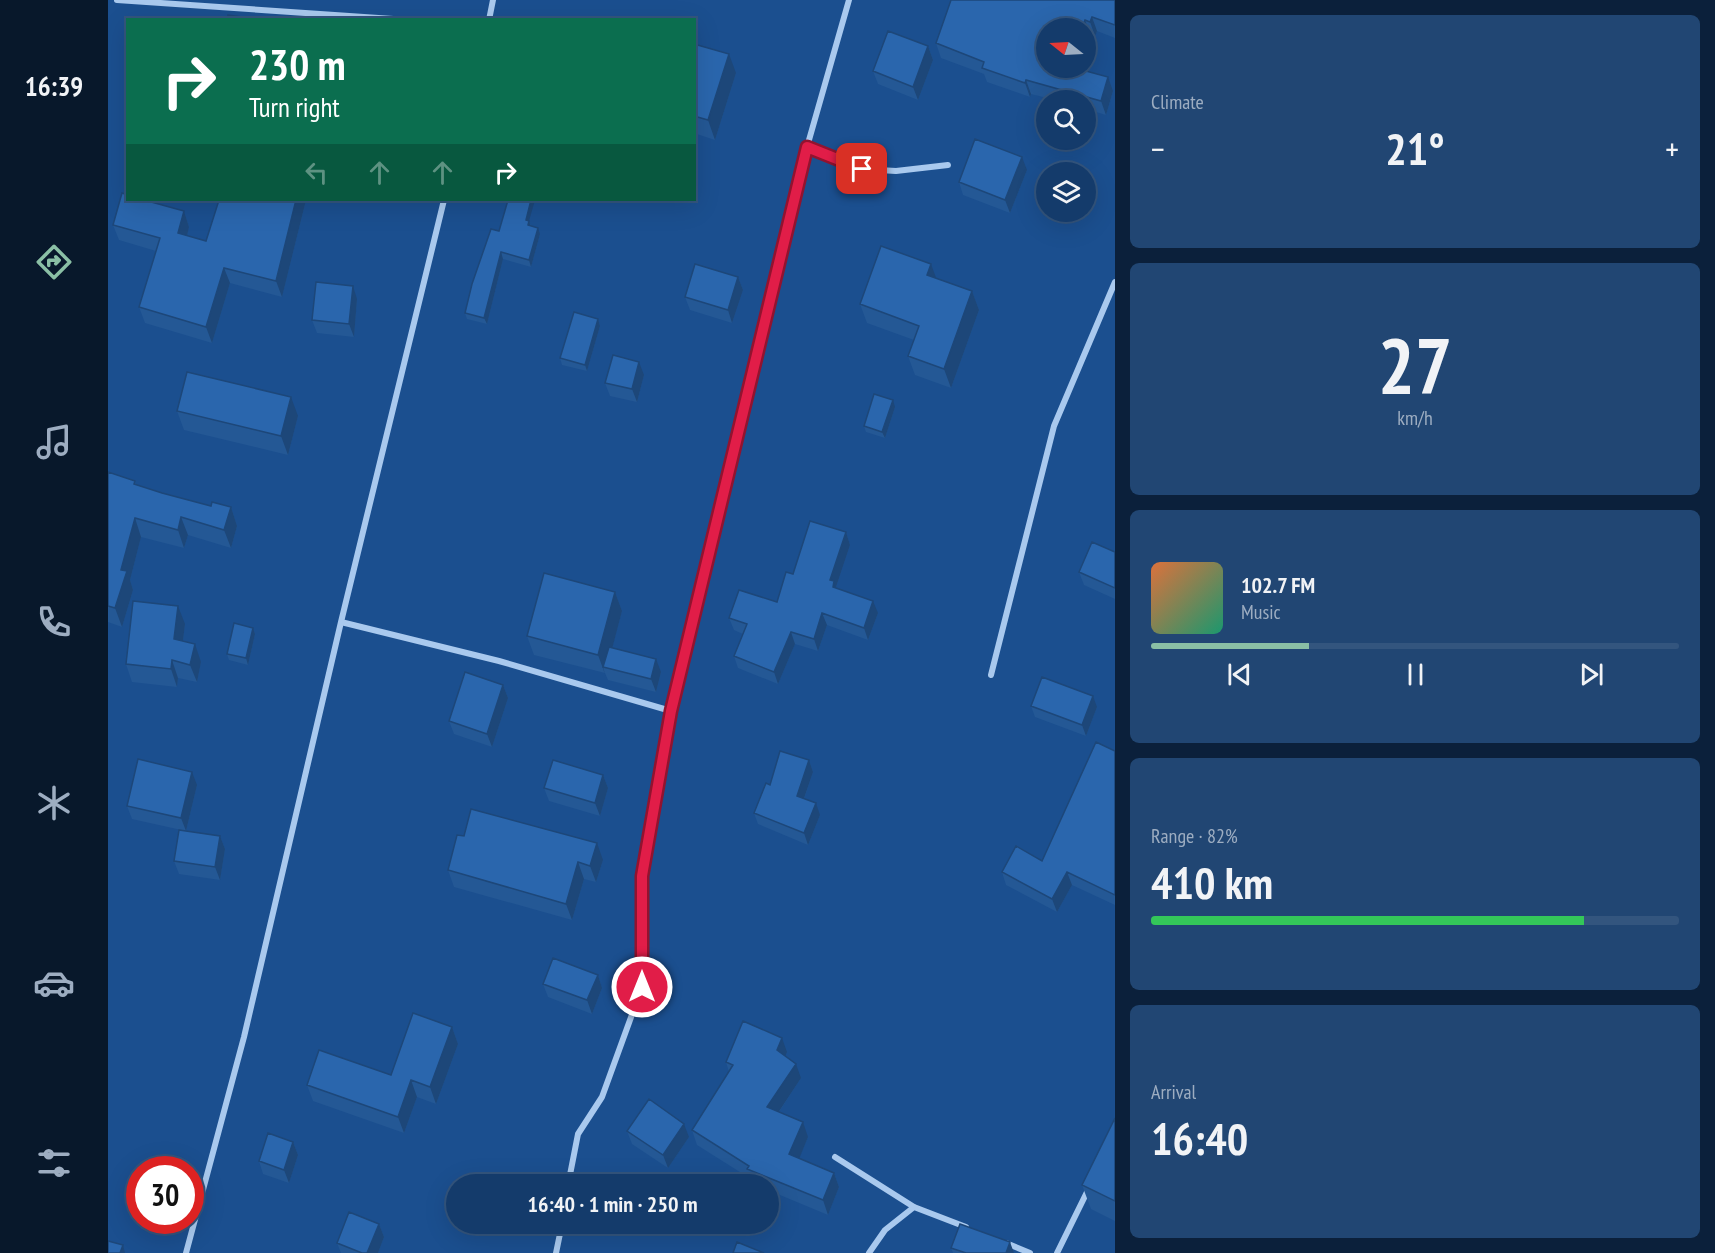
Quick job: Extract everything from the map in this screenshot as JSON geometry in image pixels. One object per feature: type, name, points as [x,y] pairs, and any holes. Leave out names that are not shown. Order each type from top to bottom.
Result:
[{"type":"street","points":[[117,0],[379,18]]},
{"type":"street","points":[[489,18],[493,0]]},
{"type":"street","points":[[570,1174],[578,1134],[602,1097],[642,987],[642,876],[671,711],[807,147],[849,0]]},
{"type":"street","points":[[807,147],[862,169],[896,171],[948,165]]},
{"type":"street","points":[[186,1253],[244,1037],[341,622],[444,201]]},
{"type":"street","points":[[991,675],[1054,426],[1115,282]]},
{"type":"street","points":[[341,622],[499,661],[671,711]]},
{"type":"street","points":[[835,1157],[914,1207],[977,1232]]},
{"type":"street","points":[[1057,1253],[1094,1178]]},
{"type":"street","points":[[869,1253],[885,1230],[914,1207]]},
{"type":"street","points":[[556,1253],[560,1234]]},
{"type":"street","points":[[999,1240],[1030,1253]]},
{"type":"building","points":[[951,0],[1115,0],[1115,25],[1092,17],[1036,18],[1036,78],[1096,78],[1096,74],[1108,77],[1101,101],[1096,100],[1096,90],[1062,90],[1026,80],[1025,83],[982,68],[984,62],[936,43]]},
{"type":"building","points":[[228,15],[248,18],[227,18]]},
{"type":"building","points":[[888,31],[928,46],[913,87],[873,71]]},
{"type":"building","points":[[696,45],[729,54],[708,120],[696,117]]},
{"type":"building","points":[[975,139],[1022,157],[1005,200],[959,182]]},
{"type":"building","points":[[122,193],[126,194],[126,201],[148,201],[184,211],[178,233],[206,241],[219,201],[296,201],[276,281],[224,268],[206,327],[139,307],[160,238],[113,225]]},
{"type":"building","points":[[508,201],[531,201],[526,220],[529,221],[528,225],[538,228],[529,260],[501,252],[484,318],[465,313],[472,284],[491,229],[499,231]]},
{"type":"building","points":[[881,246],[931,264],[927,275],[972,291],[944,369],[908,356],[919,326],[860,304]]},
{"type":"building","points":[[695,264],[738,277],[728,310],[685,297]]},
{"type":"building","points":[[316,282],[353,286],[349,324],[312,320]]},
{"type":"building","points":[[574,312],[598,319],[585,365],[560,358]]},
{"type":"building","points":[[613,355],[639,362],[632,389],[605,383]]},
{"type":"building","points":[[187,372],[291,397],[281,436],[177,411]]},
{"type":"building","points":[[874,394],[893,400],[882,432],[864,426]]},
{"type":"building","points":[[108,472],[162,493],[211,506],[212,502],[231,507],[224,530],[181,517],[178,530],[135,518],[121,570],[127,571],[115,608],[108,606]]},
{"type":"building","points":[[810,521],[846,532],[830,580],[834,581],[833,587],[873,601],[864,628],[822,613],[814,639],[791,632],[774,672],[734,656],[747,624],[729,618],[739,590],[777,602],[786,572],[793,574]]},
{"type":"building","points":[[1092,542],[1115,552],[1115,588],[1079,572]]},
{"type":"building","points":[[544,573],[615,592],[598,655],[527,636]]},
{"type":"building","points":[[133,601],[178,606],[174,639],[195,644],[190,665],[172,660],[171,669],[126,664]]},
{"type":"building","points":[[234,623],[253,628],[246,658],[227,654]]},
{"type":"building","points":[[609,647],[656,659],[651,679],[603,667]]},
{"type":"building","points":[[465,672],[503,685],[487,734],[449,721]]},
{"type":"building","points":[[1042,677],[1093,696],[1082,725],[1031,706]]},
{"type":"building","points":[[1096,742],[1115,751],[1115,895],[1067,872],[1052,899],[1002,872],[1016,846],[1042,861]]},
{"type":"building","points":[[780,751],[809,760],[797,796],[816,803],[804,833],[754,813],[766,783],[770,785]]},
{"type":"building","points":[[138,759],[192,772],[181,818],[127,806]]},
{"type":"building","points":[[553,760],[603,775],[595,803],[544,788]]},
{"type":"building","points":[[471,809],[597,843],[590,866],[578,862],[566,904],[448,870],[457,835],[464,836]]},
{"type":"building","points":[[179,830],[220,836],[215,867],[174,861]]},
{"type":"building","points":[[553,958],[598,975],[587,1000],[543,984]]},
{"type":"building","points":[[413,1013],[452,1027],[430,1087],[411,1080],[398,1117],[307,1085],[319,1050],[391,1075]]},
{"type":"building","points":[[743,1021],[782,1038],[777,1050],[796,1064],[767,1107],[803,1122],[789,1154],[834,1173],[823,1200],[779,1182],[779,1174],[759,1174],[747,1169],[749,1166],[692,1130],[733,1065],[726,1062]]},
{"type":"building","points":[[649,1099],[684,1124],[663,1155],[627,1131]]},
{"type":"building","points":[[1115,1118],[1115,1201],[1082,1185]]},
{"type":"building","points":[[268,1133],[293,1142],[284,1170],[259,1161]]},
{"type":"building","points":[[349,1212],[379,1224],[367,1253],[337,1243]]},
{"type":"building","points":[[960,1224],[1010,1242],[1006,1253],[966,1253],[951,1248]]},
{"type":"building","points":[[108,1241],[123,1245],[120,1253],[108,1253]]},
{"type":"building","points":[[737,1242],[764,1253],[733,1253]]},
{"type":"route","points":[[642,987],[642,876],[671,711],[807,147],[862,169]]}]
